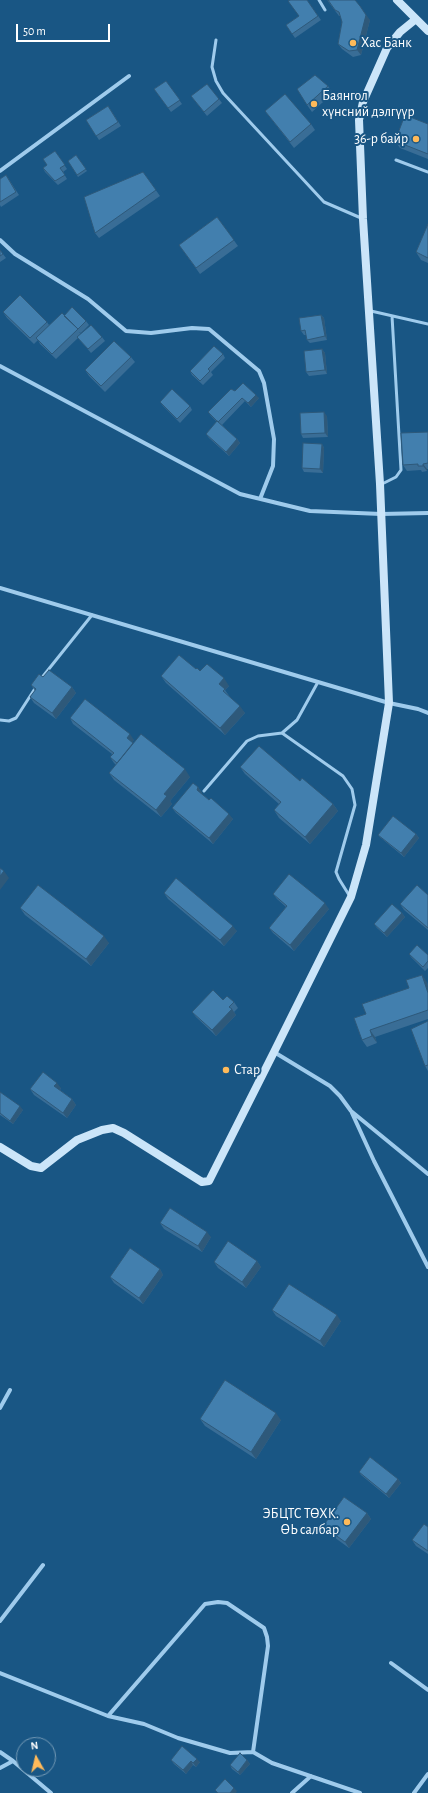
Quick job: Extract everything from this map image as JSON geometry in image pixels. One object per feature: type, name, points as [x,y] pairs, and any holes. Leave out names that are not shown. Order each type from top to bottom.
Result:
[{"type":"street","points":[[397,0],[428,31]]},
{"type":"street","points":[[0,1147],[34,1168],[41,1168],[77,1140],[102,1130],[113,1128],[124,1133],[202,1182],[207,1182],[351,897],[366,845],[389,703],[380,484],[363,219],[359,120],[363,102],[387,48],[400,32],[416,19]]},
{"type":"street","points":[[0,171],[129,76]]},
{"type":"street","points":[[0,240],[15,254],[88,299],[126,331],[151,333],[192,328],[209,329],[259,371],[264,383],[274,439],[273,466],[260,499]]},
{"type":"street","points":[[0,366],[240,494],[310,511],[381,514],[428,513]]},
{"type":"street","points":[[0,588],[389,703],[418,709],[428,713]]},
{"type":"street","points":[[274,1052],[330,1086],[340,1096],[351,1111],[374,1161],[428,1267]]},
{"type":"street","points":[[351,1111],[428,1174]]},
{"type":"street","points":[[0,1408],[10,1390]]},
{"type":"street","points":[[0,1621],[43,1565]]},
{"type":"street","points":[[108,1716],[205,1604],[218,1602],[227,1603],[264,1628],[267,1637],[268,1646],[253,1752]]},
{"type":"street","points":[[391,1662],[428,1690]]},
{"type":"street","points":[[0,1672],[108,1716],[144,1724],[178,1738],[230,1753],[253,1752],[272,1762],[360,1793]]},
{"type":"street","points":[[0,1752],[14,1761],[51,1793]]},
{"type":"street","points":[[0,1768],[14,1761]]},
{"type":"street","points":[[414,1793],[428,1774]]},
{"type":"street","points":[[292,1793],[311,1776]]},
{"type":"lane","points":[[319,0],[324,10]]},
{"type":"lane","points":[[216,40],[212,67],[216,82],[223,92],[324,202],[363,219]]},
{"type":"lane","points":[[396,160],[428,172]]},
{"type":"lane","points":[[369,311],[428,324]]},
{"type":"lane","points":[[380,484],[396,477],[401,470],[392,316]]},
{"type":"lane","points":[[0,720],[9,721],[16,718],[43,675],[92,615]]},
{"type":"lane","points":[[204,791],[247,742],[258,736],[282,732],[297,720],[318,682]]},
{"type":"lane","points":[[282,732],[342,776],[352,789],[355,804],[336,872],[351,897]]},
{"type":"building","points":[[307,0],[318,16],[292,34],[286,25],[299,16],[288,1]]},
{"type":"building","points":[[328,0],[355,0],[366,15],[357,50],[349,51],[338,44],[342,22],[339,12],[335,10]]},
{"type":"building","points":[[315,75],[328,86],[307,105],[297,89]]},
{"type":"building","points":[[166,81],[180,100],[168,108],[154,89]]},
{"type":"building","points":[[207,84],[219,99],[204,112],[191,96]]},
{"type":"building","points":[[285,94],[311,124],[290,142],[265,111]]},
{"type":"building","points":[[108,106],[118,122],[96,136],[86,120]]},
{"type":"building","name":"36-р байр","points":[[405,115],[428,124],[428,154],[395,141]]},
{"type":"building","points":[[55,151],[65,165],[60,168],[65,175],[55,181],[43,168],[47,165],[43,159]]},
{"type":"building","points":[[76,155],[86,169],[77,175],[68,161]]},
{"type":"building","points":[[143,172],[156,190],[95,233],[84,197]]},
{"type":"building","points":[[6,175],[16,192],[0,202],[0,179]]},
{"type":"building","points":[[217,217],[234,240],[196,268],[179,245]]},
{"type":"building","points":[[428,224],[428,258],[416,252]]},
{"type":"building","points":[[20,295],[47,322],[30,338],[3,312]]},
{"type":"building","points":[[72,307],[86,321],[78,329],[64,316]]},
{"type":"building","points":[[62,313],[78,329],[52,354],[36,338]]},
{"type":"building","points":[[321,315],[325,336],[307,340],[305,330],[301,331],[299,318]]},
{"type":"building","points":[[91,325],[102,337],[88,349],[77,337]]},
{"type":"building","points":[[114,341],[131,357],[101,386],[85,370]]},
{"type":"building","points":[[214,346],[223,354],[208,369],[210,371],[200,381],[190,371]]},
{"type":"building","points":[[322,349],[325,370],[306,372],[304,351]]},
{"type":"building","points":[[243,383],[256,395],[248,403],[242,398],[218,422],[208,412],[231,389],[235,391]]},
{"type":"building","points":[[172,389],[190,406],[177,419],[160,402]]},
{"type":"building","points":[[324,412],[325,433],[301,434],[300,413]]},
{"type":"building","points":[[217,421],[237,439],[226,452],[206,434]]},
{"type":"building","points":[[428,432],[428,463],[423,464],[423,466],[418,466],[418,464],[403,465],[401,433]]},
{"type":"building","points":[[303,443],[322,444],[320,469],[302,468]]},
{"type":"building","points":[[179,655],[200,671],[207,664],[224,678],[219,684],[225,689],[223,691],[240,706],[220,728],[161,676]]},
{"type":"building","points":[[49,670],[72,687],[52,713],[30,697],[36,689],[31,685],[39,674],[43,677]]},
{"type":"building","points":[[85,699],[130,734],[127,738],[133,743],[117,763],[110,757],[114,753],[70,718]]},
{"type":"building","points":[[141,734],[185,769],[164,794],[167,796],[156,810],[109,773]]},
{"type":"building","points":[[259,746],[300,781],[302,778],[333,804],[305,837],[274,810],[281,802],[240,767]]},
{"type":"building","points":[[193,783],[198,787],[197,790],[209,800],[211,798],[229,814],[209,838],[172,808]]},
{"type":"building","points":[[393,816],[416,834],[401,853],[378,835]]},
{"type":"building","points":[[0,868],[4,871],[0,876]]},
{"type":"building","points":[[289,874],[325,903],[290,945],[269,928],[287,906],[273,894]]},
{"type":"building","points":[[176,878],[233,926],[220,940],[164,893]]},
{"type":"building","points":[[38,885],[104,936],[86,959],[20,908]]},
{"type":"building","points":[[417,885],[428,895],[428,928],[400,904]]},
{"type":"building","points":[[392,904],[402,913],[384,933],[374,924]]},
{"type":"building","points":[[417,945],[428,955],[428,961],[423,967],[409,954]]},
{"type":"building","points":[[422,975],[428,993],[428,1010],[370,1030],[372,1036],[362,1040],[354,1018],[366,1014],[362,1004],[409,988],[406,980]]},
{"type":"building","points":[[213,990],[223,1000],[227,996],[234,1002],[229,1007],[232,1009],[212,1030],[192,1012]]},
{"type":"building","points":[[428,1021],[428,1065],[425,1066],[411,1029]]},
{"type":"building","points":[[43,1072],[57,1083],[54,1086],[72,1099],[63,1113],[30,1089]]},
{"type":"building","points":[[0,1092],[20,1106],[10,1121],[0,1113]]},
{"type":"building","points":[[170,1208],[207,1232],[198,1246],[160,1223]]},
{"type":"building","points":[[228,1241],[257,1261],[242,1282],[214,1262]]},
{"type":"building","points":[[130,1248],[160,1269],[139,1298],[110,1277]]},
{"type":"building","points":[[289,1284],[337,1315],[320,1341],[272,1310]]},
{"type":"building","points":[[225,1380],[276,1413],[251,1452],[200,1419]]},
{"type":"building","points":[[370,1457],[398,1479],[386,1494],[359,1472]]},
{"type":"building","points":[[344,1497],[367,1513],[345,1542],[323,1526]]},
{"type":"building","points":[[424,1524],[428,1527],[428,1551],[412,1540]]},
{"type":"building","points":[[182,1746],[197,1759],[193,1763],[191,1761],[183,1770],[171,1760]]},
{"type":"building","points":[[240,1753],[247,1760],[238,1772],[230,1765]]},
{"type":"building","points":[[225,1779],[234,1788],[230,1793],[218,1793],[215,1790]]},
{"type":"place","name":"Хас Банк","points":[[353,43]]},
{"type":"place","name":"Баянгол хүнсний дэлгүүр","points":[[314,104]]},
{"type":"place","name":"36-р байр","points":[[416,139]]},
{"type":"place","name":"Стар","points":[[226,1070]]},
{"type":"place","name":"ЭБЦТС ТӨХК. ӨЬ салбар","points":[[347,1522]]}]
